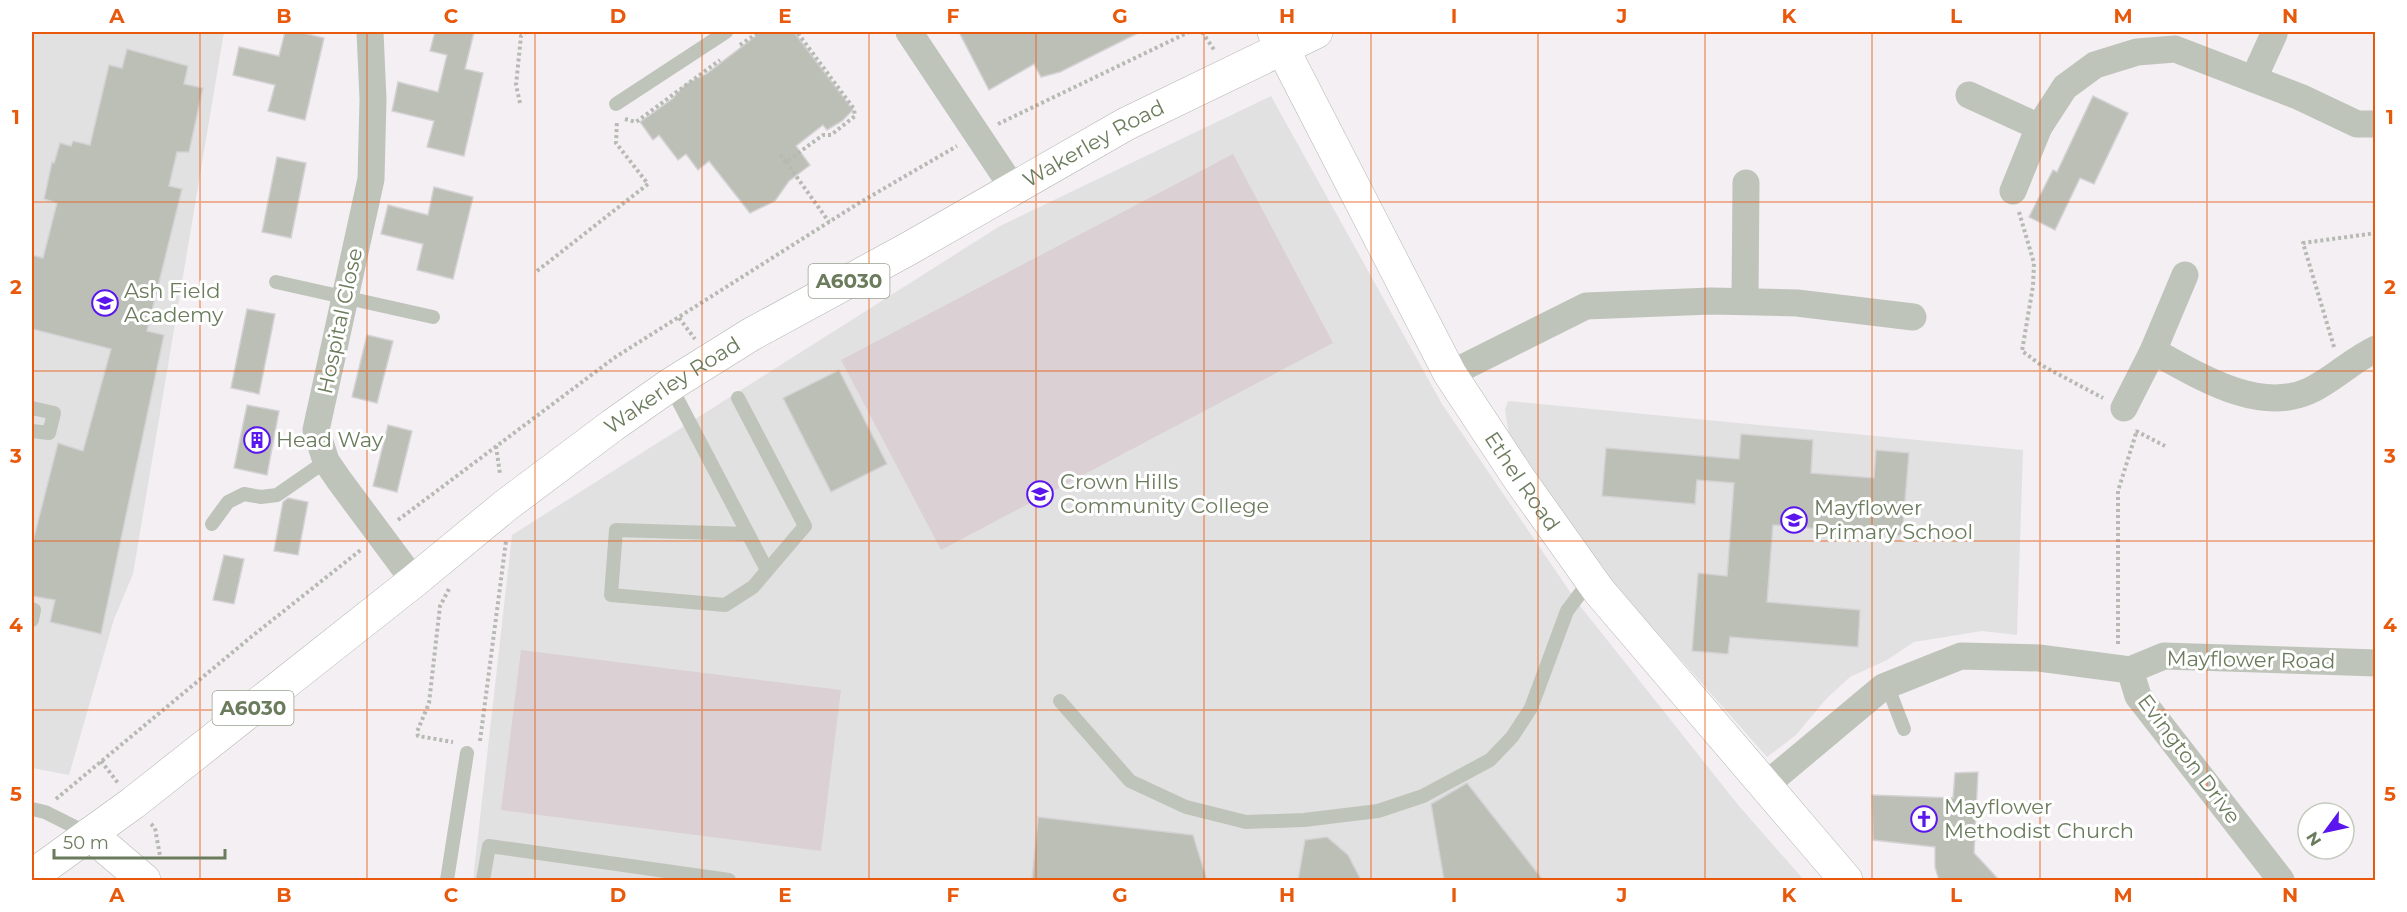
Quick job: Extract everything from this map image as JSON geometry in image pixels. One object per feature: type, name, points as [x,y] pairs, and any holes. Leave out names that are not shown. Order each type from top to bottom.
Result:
[{"type":"main road","name":"Wakerley Road","points":[[90,834],[414,581],[505,506],[670,385],[750,335],[1278,39],[1316,32]]},
{"type":"main road","name":"Ethel Road","points":[[1278,39],[1450,374],[1520,480],[1591,579],[1846,880]]},
{"type":"main road","name":"A6030","points":[[32,876],[90,834]]},
{"type":"main road","points":[[90,834],[121,863],[144,880]]},
{"type":"street","name":"Hospital Close","points":[[370,32],[373,99],[371,179],[347,298],[316,430],[326,460],[414,581]]},
{"type":"street","points":[[909,32],[1013,188]]},
{"type":"street","points":[[2254,78],[2274,34]]},
{"type":"street","points":[[2013,192],[2039,127],[2065,87],[2096,65],[2137,52],[2175,49],[2254,78],[2357,124],[2376,124]]},
{"type":"street","points":[[1969,95],[2039,127]]},
{"type":"street","points":[[1744,302],[1746,183]]},
{"type":"street","points":[[2130,420],[2153,351],[2185,275]]},
{"type":"street","points":[[1450,374],[1586,306],[1797,303],[1913,317]]},
{"type":"street","points":[[2153,351],[2212,381],[2265,400],[2308,392],[2376,349]]},
{"type":"street","points":[[1767,784],[1887,685],[1961,656],[2039,658],[2124,669]]},
{"type":"street","name":"Mayflower Road","points":[[2124,669],[2164,656],[2376,663]]},
{"type":"street","name":"Evington Drive","points":[[2124,669],[2138,696],[2282,880]]},
{"type":"lane","points":[[616,104],[726,32]]},
{"type":"lane","points":[[276,282],[433,317]]},
{"type":"lane","points":[[670,385],[767,570]]},
{"type":"lane","points":[[738,398],[805,526],[753,587],[724,605],[610,595],[616,530],[748,534]]},
{"type":"lane","points":[[32,408],[54,413],[49,434],[32,431]]},
{"type":"lane","points":[[212,524],[228,502],[244,494],[261,497],[277,495],[326,460]]},
{"type":"lane","points":[[1060,701],[1130,781],[1186,807],[1246,822],[1304,820],[1378,811],[1423,796],[1490,760],[1512,737],[1531,708],[1549,665],[1567,611],[1591,579]]},
{"type":"lane","points":[[32,609],[34,610],[32,620]]},
{"type":"lane","points":[[1887,685],[1904,729]]},
{"type":"lane","points":[[447,880],[467,753]]},
{"type":"lane","points":[[37,810],[90,834]]},
{"type":"lane","points":[[483,880],[489,846],[729,880]]},
{"type":"path","points":[[520,103],[516,85],[521,36],[525,32]]},
{"type":"path","points":[[734,50],[759,32]]},
{"type":"path","points":[[786,162],[823,135],[831,135],[855,116],[854,109],[797,32]]},
{"type":"path","points":[[37,810],[380,534],[614,358],[829,222],[979,134],[1189,32]]},
{"type":"path","points":[[537,271],[648,184],[616,143],[618,118],[636,122],[724,57]]},
{"type":"path","points":[[780,155],[829,222]]},
{"type":"path","points":[[2013,192],[2034,263],[2033,286],[2022,351],[2130,420],[2165,446]]},
{"type":"path","points":[[2340,371],[2303,243],[2376,233]]},
{"type":"path","points":[[2124,669],[2118,491],[2130,420]]},
{"type":"path","points":[[467,753],[482,740],[506,548],[505,506]]},
{"type":"path","points":[[448,553],[452,576],[448,593],[440,606],[429,704],[417,732],[418,736],[466,744],[467,753]]},
{"type":"shaded area","name":"Ash Field Academy","points":[[32,32],[224,32],[133,574],[114,619],[69,775],[32,768]]},
{"type":"shaded area","name":"Crown Hills Community College","points":[[1271,96],[1442,404],[1577,602],[1739,806],[1804,880],[473,880],[512,535],[1000,226]]},
{"type":"shaded area","points":[[1233,154],[1333,343],[941,550],[841,360]]},
{"type":"shaded area","name":"Mayflower Primary School","points":[[1508,401],[2023,450],[2017,635],[1982,631],[1914,642],[1887,660],[1850,677],[1826,699],[1796,735],[1767,757],[1613,583],[1522,457],[1509,435],[1505,410]]},
{"type":"shaded area","points":[[521,650],[841,690],[821,851],[501,810]]},
{"type":"building","points":[[285,32],[299,32],[324,38],[305,120],[268,111],[275,85],[233,75],[239,47],[279,56]]},
{"type":"building","points":[[435,32],[474,32],[465,69],[483,73],[464,156],[427,147],[434,121],[392,111],[398,82],[438,92],[447,55],[430,51]]},
{"type":"building","points":[[761,32],[794,32],[853,110],[842,121],[827,130],[823,125],[796,146],[810,165],[789,181],[775,201],[750,213],[709,161],[698,170],[686,154],[678,160],[659,135],[653,140],[640,122],[672,99],[686,84],[706,74]]},
{"type":"building","points":[[959,32],[1140,32],[1060,72],[1041,77],[1034,64],[989,90]]},
{"type":"building","points":[[127,49],[188,66],[184,84],[203,88],[189,152],[177,152],[169,186],[182,189],[147,331],[164,335],[101,634],[50,622],[55,600],[32,596],[32,545],[58,443],[83,451],[111,349],[32,329],[32,255],[43,258],[57,203],[44,199],[52,162],[54,163],[60,143],[71,146],[73,141],[90,145],[109,65],[122,68]]},
{"type":"building","points":[[2093,96],[2128,113],[2094,184],[2080,178],[2055,230],[2029,217],[2053,170],[2057,172]]},
{"type":"building","points":[[277,157],[306,163],[291,238],[262,232]]},
{"type":"building","points":[[434,187],[473,197],[453,279],[417,270],[423,244],[381,234],[388,205],[428,215]]},
{"type":"building","points":[[247,309],[275,314],[259,394],[231,388]]},
{"type":"building","points":[[367,335],[393,341],[377,403],[352,397]]},
{"type":"building","points":[[839,370],[887,464],[831,492],[783,398]]},
{"type":"building","name":"Head Way","points":[[247,405],[279,411],[267,475],[234,468]]},
{"type":"building","points":[[388,425],[412,431],[397,492],[373,486]]},
{"type":"building","points":[[1741,434],[1813,440],[1811,473],[1874,478],[1876,450],[1909,453],[1902,536],[1773,525],[1767,602],[1860,610],[1858,647],[1730,637],[1728,654],[1692,651],[1698,573],[1727,576],[1734,483],[1697,480],[1695,504],[1602,496],[1606,448],[1739,459]]},
{"type":"building","points":[[288,498],[308,502],[298,555],[274,551],[283,502]]},
{"type":"building","points":[[224,555],[244,559],[234,604],[213,600]]},
{"type":"building","name":"Mayflower Methodist Church","points":[[1978,772],[1974,853],[1999,880],[1939,880],[1935,867],[1935,847],[1873,840],[1872,795],[1953,798],[1955,773]]},
{"type":"building","points":[[1467,783],[1543,880],[1444,880],[1431,804]]},
{"type":"building","points":[[1038,817],[1193,835],[1207,880],[1032,880]]},
{"type":"building","points":[[1327,837],[1348,855],[1361,880],[1298,880],[1305,840]]},
{"type":"place","name":"Ash Field Academy","points":[[105,303]]},
{"type":"place","name":"Head Way","points":[[257,440]]},
{"type":"place","name":"Crown Hills Community College","points":[[1040,494]]},
{"type":"place","name":"Mayflower Primary School","points":[[1794,520]]},
{"type":"place","name":"Mayflower Methodist Church","points":[[1924,819]]}]
